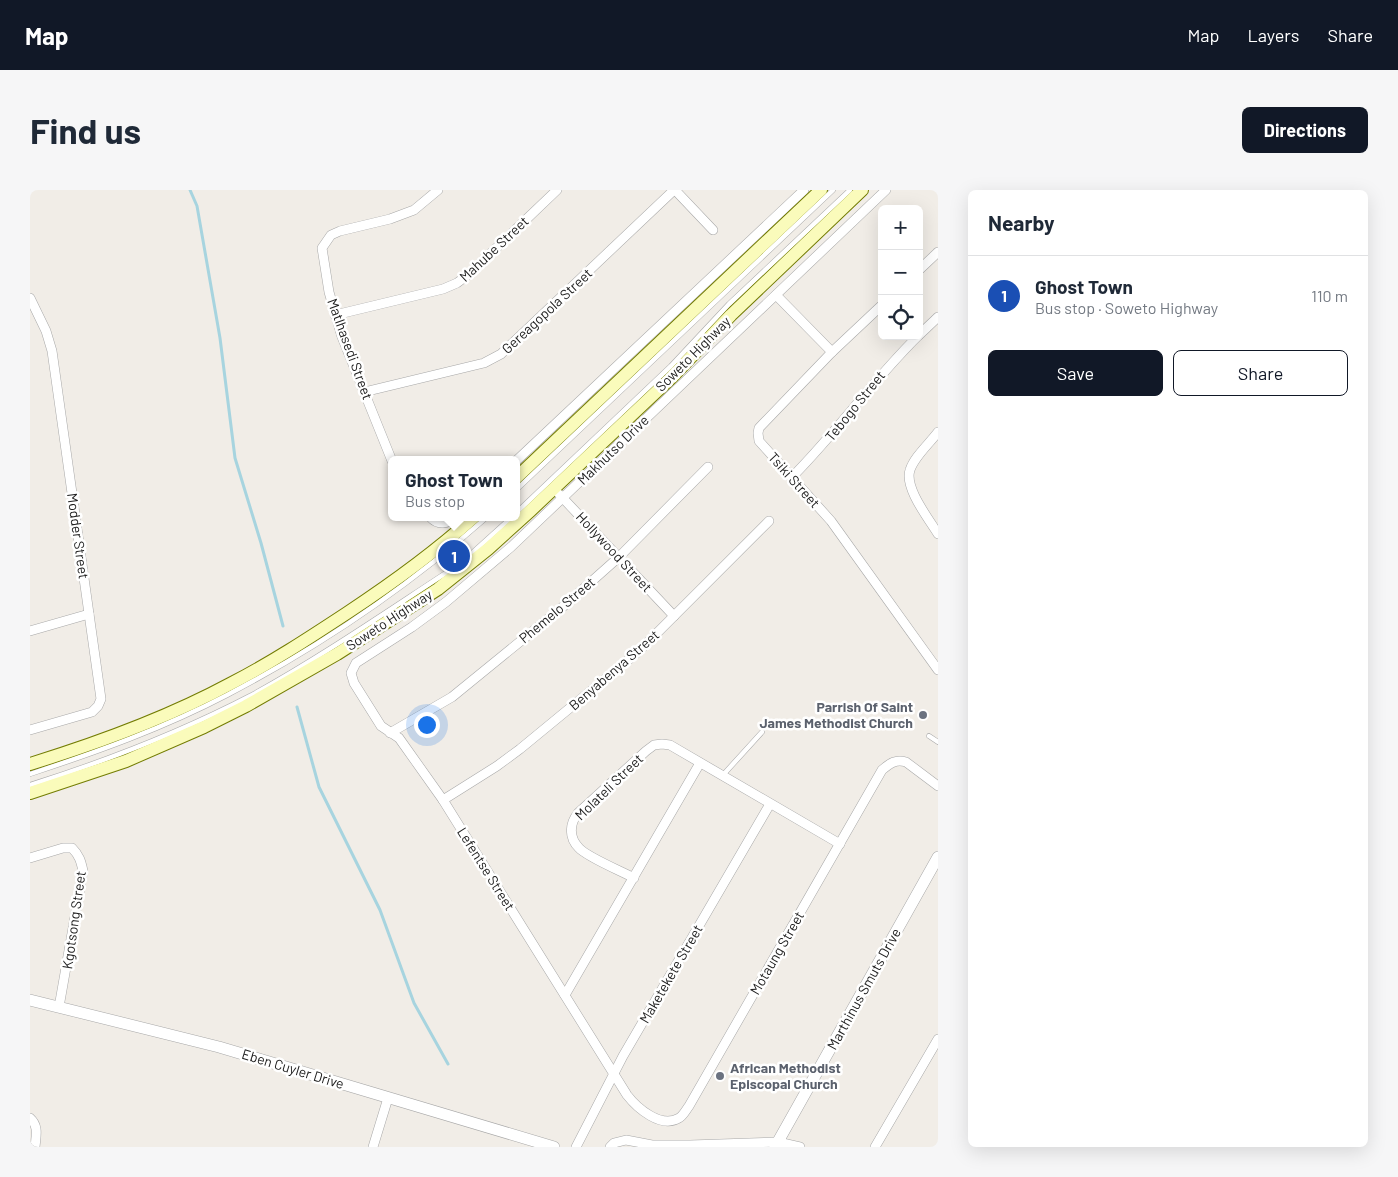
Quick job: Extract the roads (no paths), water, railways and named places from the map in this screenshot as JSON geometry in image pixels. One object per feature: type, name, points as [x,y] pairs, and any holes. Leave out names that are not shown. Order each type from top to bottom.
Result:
[{"type":"main road","points":[[520,474],[821,190]]},
{"type":"main road","name":"Soweto Highway","points":[[30,793],[126,761],[204,727],[291,682],[438,589],[558,493],[731,315],[862,190]]},
{"type":"main road","name":"Soweto Highway","points":[[30,764],[120,734],[230,684],[305,641],[380,591],[415,566],[469,521]]},
{"type":"street","name":"Matlhasedi Street","points":[[390,456],[342,337],[335,315],[322,256],[322,248],[331,235],[340,231],[395,218],[414,210],[438,190]]},
{"type":"street","name":"Mahube Street","points":[[335,315],[443,290],[457,283],[469,274],[557,190]]},
{"type":"street","points":[[675,190],[713,230]]},
{"type":"street","name":"Gereagopola Street","points":[[364,392],[484,363],[501,354],[675,190]]},
{"type":"street","points":[[520,457],[804,190]]},
{"type":"street","name":"Makhutso Drive","points":[[350,673],[356,663],[412,627],[446,602],[511,547],[558,493],[776,295],[886,190]]},
{"type":"street","points":[[923,266],[938,252]]},
{"type":"street","points":[[776,295],[832,352]]},
{"type":"street","name":"Modder Street","points":[[30,298],[44,325],[52,351],[101,699],[98,706],[92,712],[30,730]]},
{"type":"street","name":"Tsiki Street","points":[[878,309],[832,352],[759,428],[759,441],[845,539],[938,670]]},
{"type":"street","name":"Tebogo Street","points":[[923,332],[938,317]]},
{"type":"street","name":"Tebogo Street","points":[[792,477],[821,448],[882,373],[915,340]]},
{"type":"street","points":[[938,432],[910,470],[908,480],[912,491],[938,534]]},
{"type":"street","name":"Phemelo Street","points":[[390,733],[452,697],[565,605],[619,557],[708,467]]},
{"type":"street","name":"Hollywood Street","points":[[558,493],[674,616]]},
{"type":"street","points":[[435,521],[438,523],[451,521]]},
{"type":"street","name":"Benyabenya Street","points":[[443,800],[497,766],[638,652],[769,521]]},
{"type":"street","points":[[30,631],[89,614]]},
{"type":"street","name":"Lefentse Street","points":[[350,673],[354,684],[381,726],[399,738],[443,800],[613,1073]]},
{"type":"street","name":"Molateli Street","points":[[634,878],[578,848],[572,834],[573,819],[654,745],[670,745],[840,844]]},
{"type":"street","name":"Motaung Street","points":[[613,1073],[633,1103],[645,1112],[660,1119],[670,1121],[678,1119],[684,1114],[882,770],[893,761],[906,762],[938,786]]},
{"type":"street","points":[[565,995],[700,763]]},
{"type":"street","name":"Maketekete Street","points":[[576,1147],[613,1073],[770,804]]},
{"type":"street","name":"Kgotsong Street","points":[[30,858],[63,848],[72,848],[81,860],[83,871],[59,1007]]},
{"type":"street","name":"Marthinus Smuts Drive","points":[[776,1144],[938,858]]},
{"type":"street","name":"Eben Cuyler Drive","points":[[30,1000],[218,1047],[554,1147]]},
{"type":"street","points":[[875,1147],[938,1038]]},
{"type":"street","points":[[373,1147],[388,1098]]},
{"type":"street","points":[[31,1119],[36,1125],[35,1147]]},
{"type":"street","points":[[610,1147],[614,1143],[626,1140],[654,1146],[776,1144],[800,1147]]},
{"type":"lane","name":"Soweto Highway","points":[[520,486],[833,190]]},
{"type":"lane","name":"Soweto Highway","points":[[520,509],[671,366],[729,304],[850,190]]},
{"type":"lane","name":"Soweto Highway","points":[[30,774],[114,745],[171,721],[226,696],[281,666],[363,615],[457,544],[483,521]]},
{"type":"lane","name":"Soweto Highway","points":[[30,785],[145,744],[188,726],[251,695],[314,659],[452,569],[507,521]]},
{"type":"lane","points":[[722,776],[762,732]]},
{"type":"lane","points":[[929,736],[938,742]]},
{"type":"waterway","points":[[190,190],[197,206],[220,338],[235,458],[261,543],[283,626]]},
{"type":"waterway","points":[[297,707],[319,787],[380,910],[414,1003],[448,1064]]},
{"type":"place","name":"Ghost Town","points":[[454,556]]},
{"type":"place","name":"Parrish Of Saint James Methodist Church","points":[[923,715]]},
{"type":"place","name":"African Methodist Episcopal Church","points":[[720,1076]]}]
